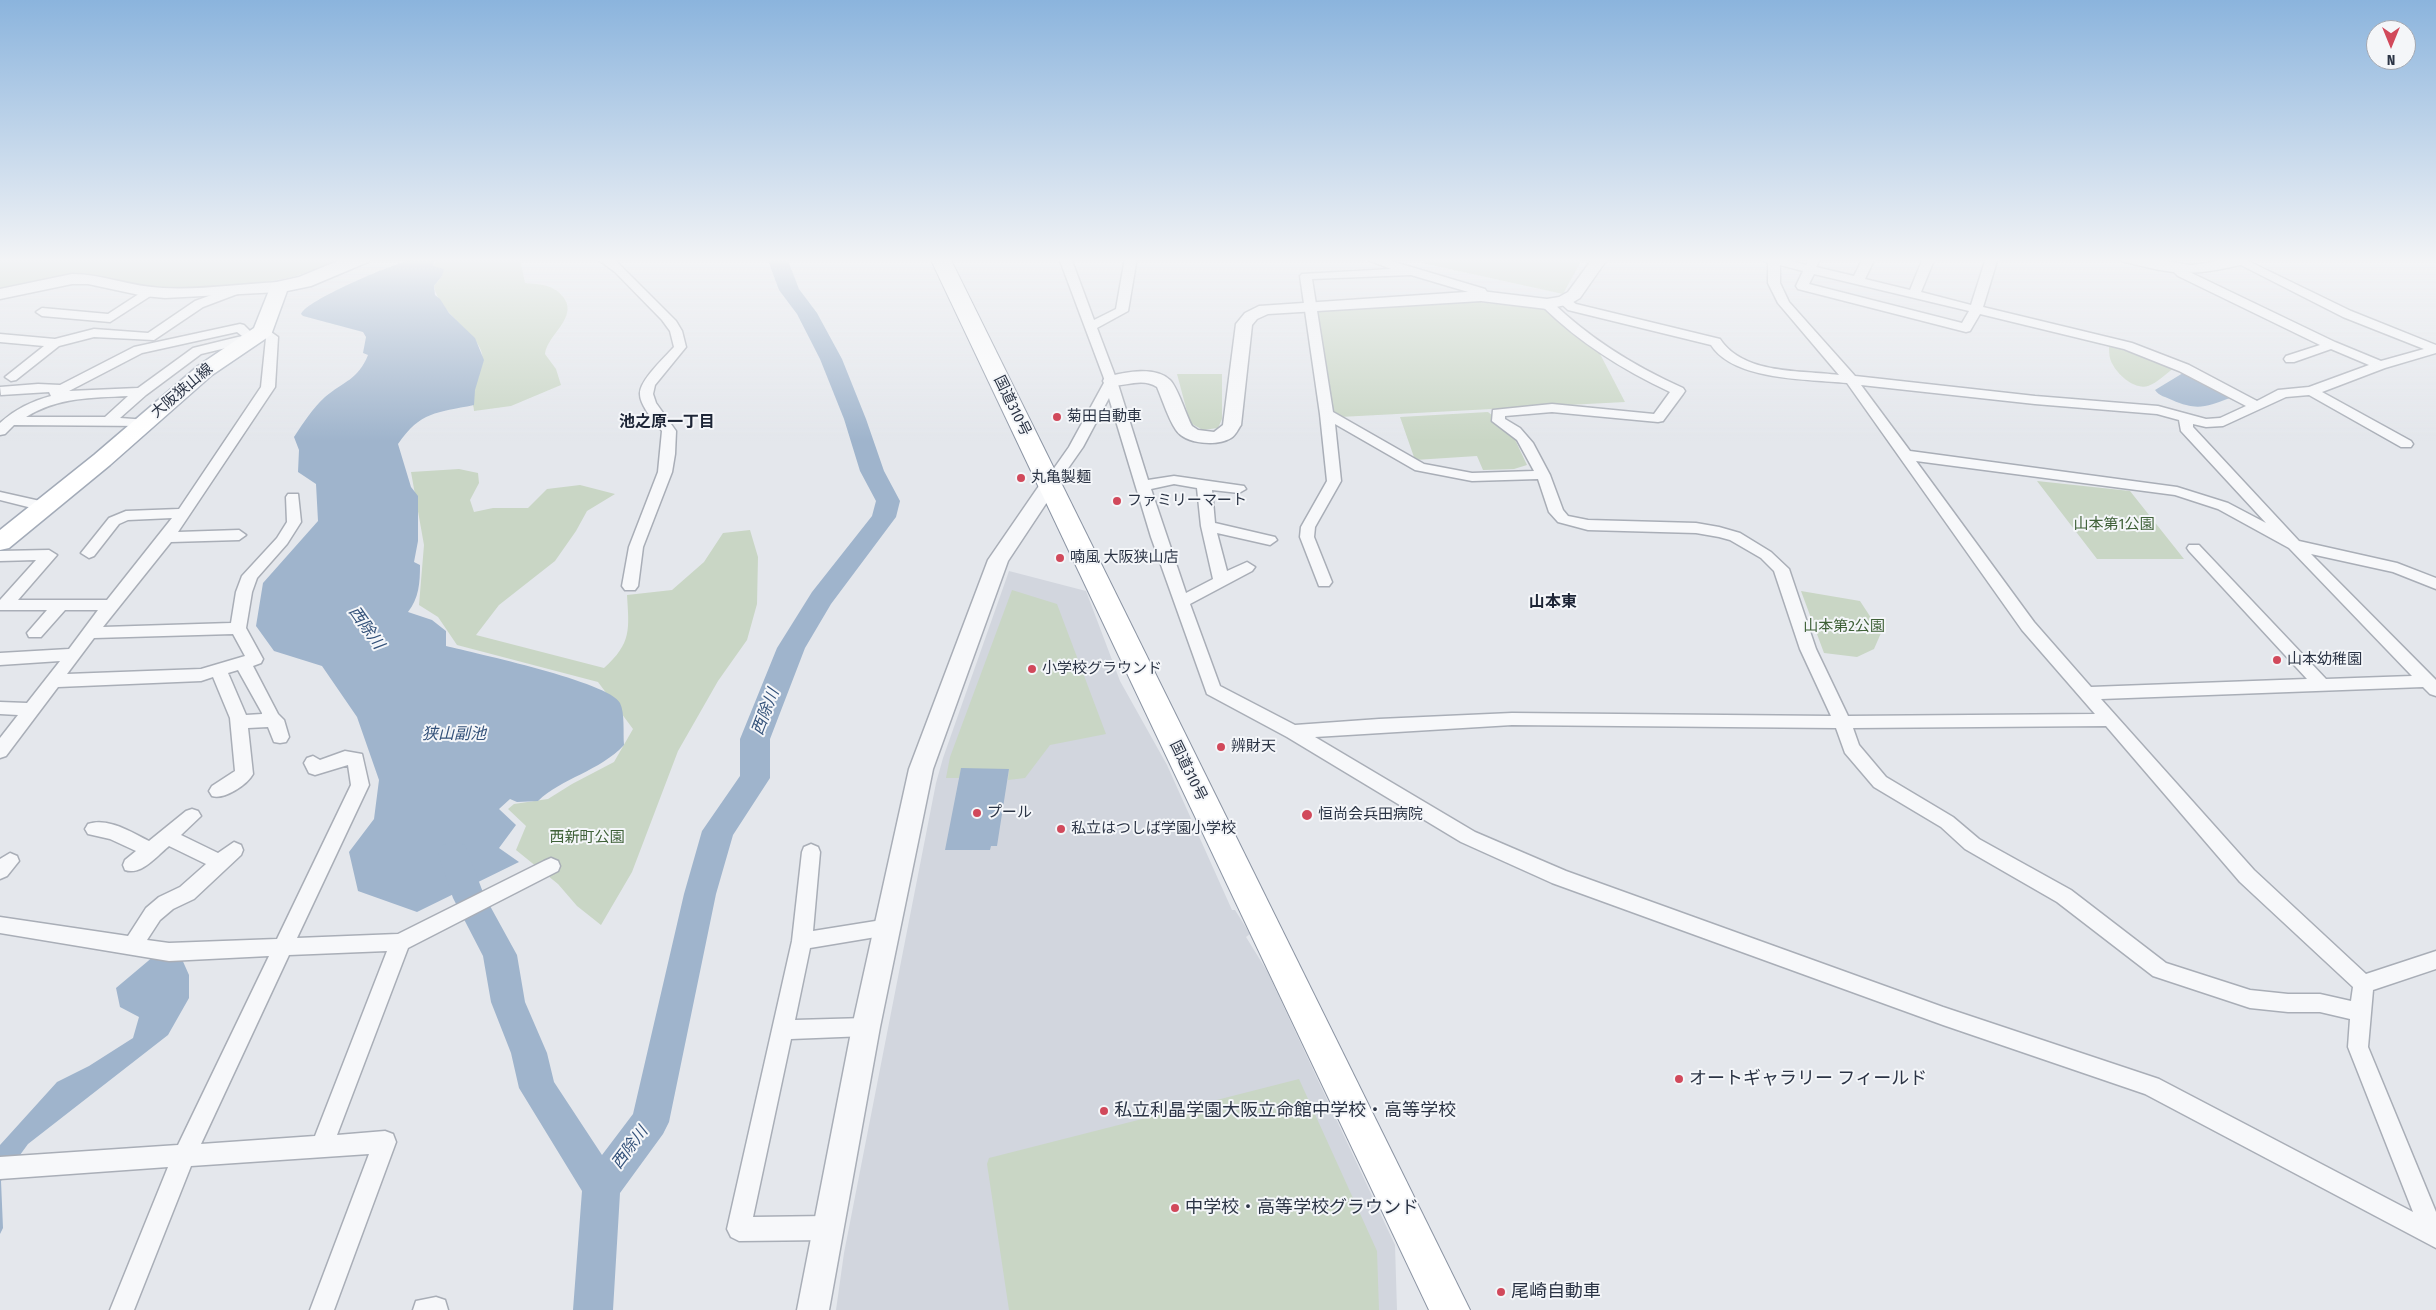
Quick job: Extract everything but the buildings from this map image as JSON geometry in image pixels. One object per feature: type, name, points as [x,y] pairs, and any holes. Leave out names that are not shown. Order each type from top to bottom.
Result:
[{"type":"highway","name":"国道310号","points":[[970,319],[1450,1310]]},
{"type":"main road","points":[[257,334],[266,319]]},
{"type":"main road","name":"大阪狭山線","points":[[0,542],[143,424],[183,387],[257,334]]},
{"type":"street","points":[[0,338],[55,343],[94,333],[150,337],[177,319]]},
{"type":"street","points":[[630,586],[636,547],[665,472],[668,454],[669,431],[653,409],[646,394],[649,384],[680,347],[680,340],[667,319]]},
{"type":"street","points":[[1088,319],[1112,381],[1142,486],[1213,690],[1293,732],[1468,837],[1559,878],[1943,1016],[2151,1086],[2435,1236]]},
{"type":"street","points":[[1091,326],[1105,319]]},
{"type":"street","points":[[1112,381],[1133,377],[1159,380],[1164,384],[1184,428],[1192,435],[1216,438],[1227,433],[1232,425],[1244,324],[1248,319]]},
{"type":"street","points":[[1314,319],[1334,482],[1308,527],[1307,537],[1324,582]]},
{"type":"street","points":[[1562,319],[1590,341],[1650,379],[1678,392],[1658,418],[1611,412],[1552,408],[1498,413],[1498,421],[1514,428],[1526,440],[1543,475],[1556,512],[1564,519],[1588,525],[1696,528],[1719,532],[1735,536],[1766,555],[1781,569],[1808,649],[1843,722],[1851,748],[1880,782],[1947,822],[1972,844],[2064,896],[2160,970],[2250,999],[2288,1003],[2320,1003],[2361,1012]]},
{"type":"street","points":[[1622,319],[1716,342],[1722,355],[1740,363],[1798,375],[2158,410],[2186,420],[2206,423],[2223,422],[2283,393],[2312,391],[2380,365],[2436,349]]},
{"type":"street","points":[[1798,319],[1851,380],[2028,626],[2247,876],[2362,984],[2358,1048],[2435,1236]]},
{"type":"street","points":[[1931,319],[1966,328],[1970,319]]},
{"type":"street","points":[[2021,319],[2128,346],[2184,368],[2257,406]]},
{"type":"street","points":[[2276,319],[2380,365]]},
{"type":"street","points":[[2360,319],[2436,349]]},
{"type":"street","points":[[0,431],[5,421],[62,388],[138,350],[240,328],[272,338],[268,387],[167,537],[111,605],[0,751]]},
{"type":"street","points":[[108,421],[141,392],[197,351],[257,334]]},
{"type":"street","points":[[9,377],[55,343]]},
{"type":"street","points":[[2290,359],[2331,345]]},
{"type":"street","points":[[813,1310],[866,1027],[921,769],[998,560],[1050,484],[1068,463],[1083,439],[1112,381]]},
{"type":"street","points":[[1,392],[38,388],[62,388]]},
{"type":"street","points":[[2312,391],[2406,444]]},
{"type":"street","points":[[37,404],[68,395],[141,392]]},
{"type":"street","points":[[1327,414],[1420,468],[1472,477],[1543,475]]},
{"type":"street","points":[[2186,420],[2186,428],[2294,545],[2432,686]]},
{"type":"street","points":[[5,421],[108,421],[143,424]]},
{"type":"street","points":[[1906,455],[2177,491],[2223,506],[2294,545],[2397,568],[2436,584]]},
{"type":"street","points":[[1142,486],[1174,480],[1239,489]]},
{"type":"street","points":[[1204,484],[1208,526],[1221,580]]},
{"type":"street","points":[[0,496],[44,506]]},
{"type":"street","points":[[54,681],[201,675],[255,659],[238,628],[244,592],[250,576],[282,541],[294,522],[293,497]]},
{"type":"street","points":[[89,553],[114,521],[126,516],[182,513]]},
{"type":"street","points":[[1208,526],[1270,540]]},
{"type":"street","points":[[167,537],[239,535]]},
{"type":"street","points":[[2194,548],[2322,685]]},
{"type":"street","points":[[0,556],[49,555],[3,605]]},
{"type":"street","points":[[1181,602],[1247,567]]},
{"type":"street","points":[[3,605],[111,605]]},
{"type":"street","points":[[35,633],[61,605]]},
{"type":"street","points":[[90,633],[238,628]]},
{"type":"street","points":[[0,660],[74,654]]},
{"type":"street","points":[[243,663],[270,713]]},
{"type":"street","points":[[218,670],[239,722],[244,774],[218,791]]},
{"type":"street","points":[[2086,693],[2322,685],[2432,686]]},
{"type":"street","points":[[0,708],[33,709]]},
{"type":"street","points":[[1293,732],[1379,725],[1512,719],[1843,722],[2110,720]]},
{"type":"street","points":[[239,722],[275,720],[280,737]]},
{"type":"street","points":[[122,1310],[184,1156],[360,785],[356,759],[345,758],[315,768],[313,763]]},
{"type":"street","points":[[132,865],[192,816]]},
{"type":"street","points":[[94,829],[116,829],[151,850]]},
{"type":"street","points":[[133,946],[153,914],[166,903],[187,893],[227,856],[167,837]]},
{"type":"street","points":[[811,852],[802,941],[739,1229],[828,1228]]},
{"type":"street","points":[[0,925],[169,952],[401,942],[551,866]]},
{"type":"street","points":[[802,941],[888,927]]},
{"type":"street","points":[[322,1146],[401,942]]},
{"type":"street","points":[[2362,984],[2436,960]]},
{"type":"street","points":[[782,1030],[866,1027]]},
{"type":"street","points":[[8,1167],[385,1142],[322,1310]]},
{"type":"shaded area","name":"私立利晶学園大阪立命館中学校・高等学校","points":[[1009,571],[1086,591],[1120,681],[1167,765],[1232,910],[1235,910],[1250,934],[1246,937],[1267,971],[1395,1245],[1397,1310],[836,1310],[844,1253],[936,783],[943,758]]},
{"type":"green space","points":[[455,319],[565,319],[547,347],[545,354],[556,369],[561,385],[511,406],[474,411],[472,400],[482,354],[474,339]]},
{"type":"green space","points":[[1318,319],[1558,319],[1599,352],[1625,402],[1340,417],[1331,413]]},
{"type":"green space","points":[[2109,345],[2174,368],[2151,385],[2138,386],[2128,381],[2115,369],[2110,358]]},
{"type":"green space","points":[[1177,374],[1222,374],[1222,419],[1218,428],[1203,430],[1190,423]]},
{"type":"green space","points":[[1488,412],[1511,431],[1527,465],[1514,469],[1483,470],[1477,456],[1415,460],[1400,417]]},
{"type":"green space","name":"西新町公園","points":[[459,469],[478,473],[479,483],[470,500],[474,512],[493,508],[528,508],[547,489],[580,485],[615,494],[587,511],[576,531],[555,561],[499,605],[476,635],[604,668],[620,651],[627,635],[627,595],[672,590],[704,562],[723,533],[750,530],[758,557],[757,604],[747,640],[718,681],[678,751],[632,872],[601,925],[577,906],[558,884],[516,850],[526,826],[508,809],[514,804],[548,799],[614,762],[633,729],[598,682],[457,645],[438,617],[419,605],[424,545],[411,472]]},
{"type":"green space","name":"山本第1公園","points":[[2037,481],[2130,491],[2184,559],[2097,559]]},
{"type":"green space","name":"小学校グラウンド","points":[[1012,590],[1057,604],[1106,734],[1050,745],[1025,778],[1008,780],[1009,769],[961,769],[959,778],[946,778],[950,757]]},
{"type":"green space","name":"山本第2公園","points":[[1801,591],[1860,601],[1881,633],[1874,649],[1857,657],[1824,653]]},
{"type":"green space","name":"中学校・高等学校グラウンド","points":[[1299,1079],[1377,1251],[1379,1310],[1009,1310],[987,1164],[989,1158]]},
{"type":"water","name":"狭山副池","points":[[315,319],[455,319],[475,338],[484,360],[475,390],[474,405],[439,412],[422,419],[406,433],[398,444],[411,487],[418,496],[418,541],[414,562],[420,565],[420,578],[417,596],[408,612],[432,620],[446,631],[446,646],[540,669],[593,686],[611,695],[622,707],[624,745],[614,754],[593,768],[558,786],[538,801],[517,802],[510,799],[499,809],[516,825],[499,848],[519,862],[417,912],[358,891],[349,852],[374,819],[379,780],[357,717],[322,666],[274,651],[256,626],[263,583],[318,521],[316,484],[298,472],[299,450],[294,437],[316,406],[360,370],[368,355],[363,353],[366,337],[363,332]]},
{"type":"water","points":[[2183,373],[2230,398],[2195,407],[2172,400],[2155,390]]},
{"type":"water","name":"プール","points":[[961,768],[1009,769],[997,846],[991,846],[990,850],[945,850]]},
{"type":"water","points":[[154,956],[181,957],[189,975],[189,998],[168,1035],[28,1144],[1,1181],[3,1228],[0,1234],[0,1145],[57,1082],[89,1066],[133,1038],[139,1017],[120,1007],[116,988]]},
{"type":"waterway","name":"西除川","points":[[601,1187],[650,1122],[700,894],[718,831],[755,778],[755,739],[791,648],[821,598],[884,517],[888,501],[872,471],[855,419],[831,359],[810,319]]},
{"type":"waterway","name":"西除川","points":[[454,854],[469,898],[500,955],[508,1002],[529,1053],[537,1088],[601,1187]]},
{"type":"waterway","name":"西除川","points":[[593,1310],[601,1187]]},
{"type":"place","name":"菊田自動車","points":[[1057,417]]},
{"type":"place","name":"丸亀製麺","points":[[1021,478]]},
{"type":"place","name":"ファミリーマート","points":[[1117,501]]},
{"type":"place","name":"喃風 大阪狭山店","points":[[1060,558]]},
{"type":"place","name":"山本幼稚園","points":[[2277,660]]},
{"type":"place","name":"小学校グラウンド","points":[[1032,669]]},
{"type":"place","name":"辨財天","points":[[1221,747]]},
{"type":"place","name":"プール","points":[[977,813]]},
{"type":"place","name":"恒尚会兵田病院","points":[[1307,815]]},
{"type":"place","name":"私立はつしば学園小学校","points":[[1061,829]]},
{"type":"place","name":"オートギャラリー フィールド","points":[[1679,1079]]},
{"type":"place","name":"私立利晶学園大阪立命館中学校・高等学校","points":[[1104,1111]]},
{"type":"place","name":"中学校・高等学校グラウンド","points":[[1175,1208]]},
{"type":"place","name":"尾崎自動車","points":[[1501,1292]]},
{"type":"district","name":"池之原一丁目","points":[[667,423]]},
{"type":"district","name":"山本東","points":[[1553,603]]}]
